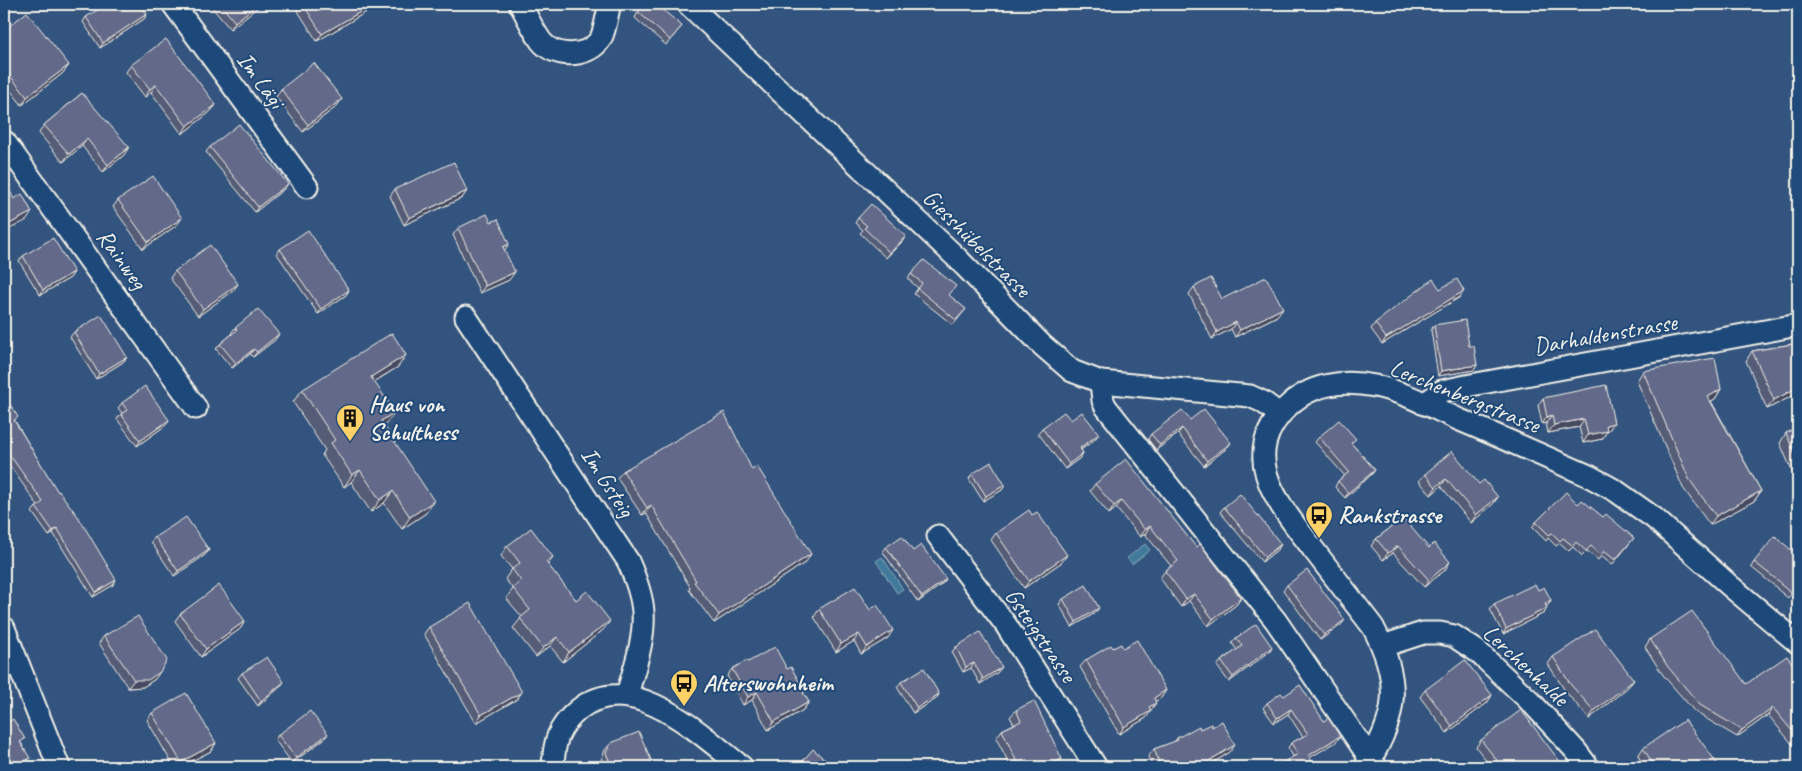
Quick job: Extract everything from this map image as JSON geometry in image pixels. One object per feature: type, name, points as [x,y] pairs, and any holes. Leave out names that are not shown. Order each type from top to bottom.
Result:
[{"type":"street","name":"Im Lägi","points":[[173,4],[307,187]]},
{"type":"street","points":[[520,4],[542,43],[558,53],[576,54],[590,49],[600,40],[610,4]]},
{"type":"street","name":"Giesshübelstrasse","points":[[688,4],[957,258],[1072,372],[1101,382],[1243,395],[1257,399],[1279,414]]},
{"type":"street","name":"Rainweg","points":[[4,141],[196,408]]},
{"type":"street","name":"Im Gsteig","points":[[466,317],[628,561],[639,592],[643,630],[627,695]]},
{"type":"street","name":"Darhaldenstrasse","points":[[1424,404],[1442,391],[1471,384],[1798,325]]},
{"type":"street","points":[[1101,382],[1103,401],[1106,408],[1276,621],[1370,765]]},
{"type":"street","name":"Lerchenbergstrasse","points":[[1370,765],[1388,726],[1392,708],[1393,688],[1390,664],[1373,627],[1281,507],[1266,477],[1266,439],[1272,425],[1279,414],[1295,399],[1309,390],[1321,386],[1355,384],[1375,386],[1424,404],[1589,476],[1630,500],[1654,518],[1798,643]]},
{"type":"street","name":"Gsteigstrasse","points":[[938,536],[1006,625],[1096,767]]},
{"type":"street","points":[[4,628],[59,767]]},
{"type":"street","name":"Lerchenhalde","points":[[1383,646],[1423,634],[1440,633],[1454,636],[1478,652],[1531,702],[1576,751],[1588,767]]},
{"type":"street","points":[[553,767],[557,737],[566,720],[584,705],[603,698],[627,695],[657,705],[676,717],[742,767]]},
{"type":"water","points":[[1145,544],[1150,550],[1132,564],[1127,558]]},
{"type":"water","points":[[882,557],[903,589],[897,593],[876,561]]},
{"type":"building","points":[[107,4],[140,4],[147,14],[103,43],[86,17]]},
{"type":"building","points":[[220,4],[258,4],[235,22]]},
{"type":"building","points":[[303,4],[374,4],[322,34]]},
{"type":"building","points":[[646,4],[656,4],[682,26],[670,40],[638,12]]},
{"type":"building","points":[[27,12],[69,65],[27,97],[4,68],[4,30]]},
{"type":"building","points":[[166,39],[216,105],[187,126],[156,85],[150,89],[131,65]]},
{"type":"building","points":[[314,63],[342,99],[308,125],[281,89]]},
{"type":"building","points":[[82,93],[129,147],[108,165],[87,139],[69,154],[44,125]]},
{"type":"building","points":[[239,124],[288,184],[258,207],[210,147]]},
{"type":"building","points":[[454,162],[467,191],[409,218],[395,189]]},
{"type":"building","points":[[153,176],[182,218],[148,242],[118,200]]},
{"type":"building","points":[[4,180],[14,199],[22,194],[32,212],[4,227]]},
{"type":"building","points":[[871,204],[906,236],[890,253],[864,228],[867,226],[858,218]]},
{"type":"building","points":[[487,214],[491,222],[498,219],[509,244],[503,247],[515,272],[485,286],[458,228]]},
{"type":"building","points":[[308,230],[349,290],[321,309],[280,249]]},
{"type":"building","points":[[53,238],[74,272],[43,290],[23,256]]},
{"type":"building","points":[[210,245],[238,284],[203,309],[175,271]]},
{"type":"building","points":[[924,260],[956,286],[949,295],[966,309],[956,320],[918,289],[922,283],[911,274]]},
{"type":"building","points":[[1266,277],[1283,308],[1240,330],[1236,322],[1217,332],[1194,287],[1211,278],[1222,299]]},
{"type":"building","points":[[1433,279],[1440,289],[1457,279],[1464,291],[1386,338],[1375,323]]},
{"type":"building","points":[[258,309],[279,334],[257,352],[254,349],[236,363],[220,344],[237,330],[235,328]]},
{"type":"building","points":[[101,315],[127,357],[99,374],[74,332]]},
{"type":"building","points":[[1465,320],[1469,346],[1474,346],[1477,365],[1441,371],[1434,325]]},
{"type":"building","name":"Haus von Schulthess","points":[[392,333],[406,355],[371,377],[395,412],[381,421],[434,501],[410,517],[393,491],[380,500],[360,470],[352,475],[331,443],[335,440],[302,390]]},
{"type":"building","points":[[1798,343],[1798,387],[1774,400],[1752,351]]},
{"type":"building","points":[[1715,358],[1721,389],[1708,397],[1761,491],[1716,516],[1689,479],[1643,371]]},
{"type":"building","points":[[1606,385],[1614,423],[1606,425],[1607,431],[1588,435],[1584,419],[1554,425],[1552,415],[1547,417],[1543,398]]},
{"type":"building","points":[[145,386],[169,420],[140,441],[121,414],[127,410],[122,403]]},
{"type":"building","points":[[4,395],[18,417],[14,420],[58,492],[79,518],[116,580],[96,592],[57,528],[53,531],[36,507],[43,502],[4,447]]},
{"type":"building","points":[[1204,409],[1231,443],[1207,461],[1182,428],[1160,445],[1151,434],[1182,410],[1190,420]]},
{"type":"building","points":[[724,412],[752,470],[757,466],[811,554],[719,615],[694,582],[696,581],[651,505],[647,508],[623,471]]},
{"type":"building","points":[[1064,412],[1071,420],[1082,412],[1099,434],[1080,448],[1083,453],[1069,464],[1042,428]]},
{"type":"building","points":[[1339,420],[1356,439],[1351,443],[1375,470],[1348,493],[1338,481],[1349,472],[1319,437]]},
{"type":"building","points":[[1798,427],[1798,462],[1786,433]]},
{"type":"building","points":[[1452,451],[1479,484],[1484,480],[1498,497],[1476,515],[1446,479],[1436,487],[1425,474]]},
{"type":"building","points":[[1126,459],[1196,547],[1200,544],[1241,598],[1213,619],[1194,594],[1186,599],[1165,571],[1178,561],[1150,526],[1145,530],[1121,501],[1114,506],[1095,484]]},
{"type":"building","points":[[991,462],[1005,485],[986,496],[972,474]]},
{"type":"building","points":[[1566,492],[1578,504],[1582,500],[1603,517],[1606,514],[1634,538],[1615,560],[1604,551],[1601,555],[1591,546],[1586,551],[1576,542],[1573,546],[1563,538],[1560,541],[1552,533],[1549,535],[1536,522]]},
{"type":"building","points":[[1240,494],[1281,544],[1265,557],[1224,507]]},
{"type":"building","points":[[1029,510],[1032,515],[1037,512],[1067,555],[1029,581],[996,533]]},
{"type":"building","points":[[186,517],[209,550],[178,571],[155,537]]},
{"type":"building","points":[[1403,518],[1429,548],[1434,543],[1450,562],[1429,580],[1398,546],[1388,553],[1376,539]]},
{"type":"building","points":[[531,528],[553,557],[546,562],[576,600],[587,591],[610,621],[569,652],[557,637],[543,648],[520,618],[530,610],[513,588],[521,581],[512,569],[520,563],[507,546]]},
{"type":"building","points":[[902,536],[913,551],[921,545],[946,579],[922,597],[886,547]]},
{"type":"building","points":[[1775,536],[1798,556],[1798,584],[1791,593],[1754,562]]},
{"type":"building","points":[[1307,570],[1345,620],[1324,635],[1287,585]]},
{"type":"building","points":[[1535,584],[1538,590],[1544,587],[1551,600],[1545,604],[1547,608],[1506,629],[1494,604]]},
{"type":"building","points":[[219,585],[245,621],[206,649],[180,614]]},
{"type":"building","points":[[1086,585],[1099,608],[1076,622],[1063,599]]},
{"type":"building","points":[[855,587],[870,610],[877,605],[893,630],[867,647],[859,634],[841,644],[819,609]]},
{"type":"building","points":[[470,603],[522,692],[481,715],[429,627]]},
{"type":"building","points":[[1692,611],[1746,684],[1787,656],[1798,672],[1798,738],[1773,708],[1742,730],[1700,705],[1668,667],[1650,639]]},
{"type":"building","points":[[138,616],[167,660],[160,672],[148,680],[134,680],[104,636]]},
{"type":"building","points":[[1256,624],[1272,647],[1233,677],[1221,661],[1242,646],[1236,638]]},
{"type":"building","points":[[1595,629],[1634,680],[1594,711],[1571,685],[1553,657]]},
{"type":"building","points":[[980,632],[1002,667],[983,679],[974,663],[966,667],[956,647]]},
{"type":"building","points":[[1137,640],[1166,690],[1154,698],[1156,703],[1149,707],[1151,711],[1124,727],[1086,660],[1111,645],[1113,648],[1121,644],[1123,648]]},
{"type":"building","points":[[775,647],[787,669],[791,667],[809,702],[774,722],[757,692],[748,697],[732,669]]},
{"type":"building","points":[[267,657],[284,682],[261,701],[242,673]]},
{"type":"building","points":[[1465,660],[1492,695],[1452,726],[1425,690]]},
{"type":"building","points":[[924,668],[939,694],[917,708],[901,682]]},
{"type":"building","points":[[1300,685],[1324,721],[1328,718],[1340,736],[1308,756],[1317,767],[1274,767],[1298,754],[1291,743],[1308,734],[1291,709],[1277,718],[1267,703],[1281,693],[1284,696]]},
{"type":"building","points":[[186,693],[216,743],[181,762],[152,713]]},
{"type":"building","points":[[1034,701],[1062,759],[1044,767],[1019,767],[1002,730],[1021,721],[1016,710]]},
{"type":"building","points":[[1521,710],[1564,767],[1502,767],[1481,740]]},
{"type":"building","points":[[310,711],[328,734],[296,758],[278,735]]},
{"type":"building","points":[[13,719],[25,739],[20,742],[30,758],[15,767],[10,767],[4,757],[4,725]]},
{"type":"building","points":[[1685,720],[1720,767],[1655,767],[1643,748]]},
{"type":"building","points":[[1222,721],[1235,745],[1199,767],[1161,767],[1154,749],[1178,740],[1177,738],[1199,726],[1200,729],[1211,724],[1212,727]]},
{"type":"building","points":[[639,732],[654,767],[612,767],[606,753],[611,743]]},
{"type":"building","points":[[813,749],[831,765],[829,767],[805,767],[801,763]]},
{"type":"building","points":[[356,762],[360,767],[348,767]]},
{"type":"place","name":"Haus von Schulthess","points":[[350,442]]},
{"type":"place","name":"Rankstrasse","points":[[1319,539]]},
{"type":"place","name":"Alterswohnheim","points":[[684,707]]}]
